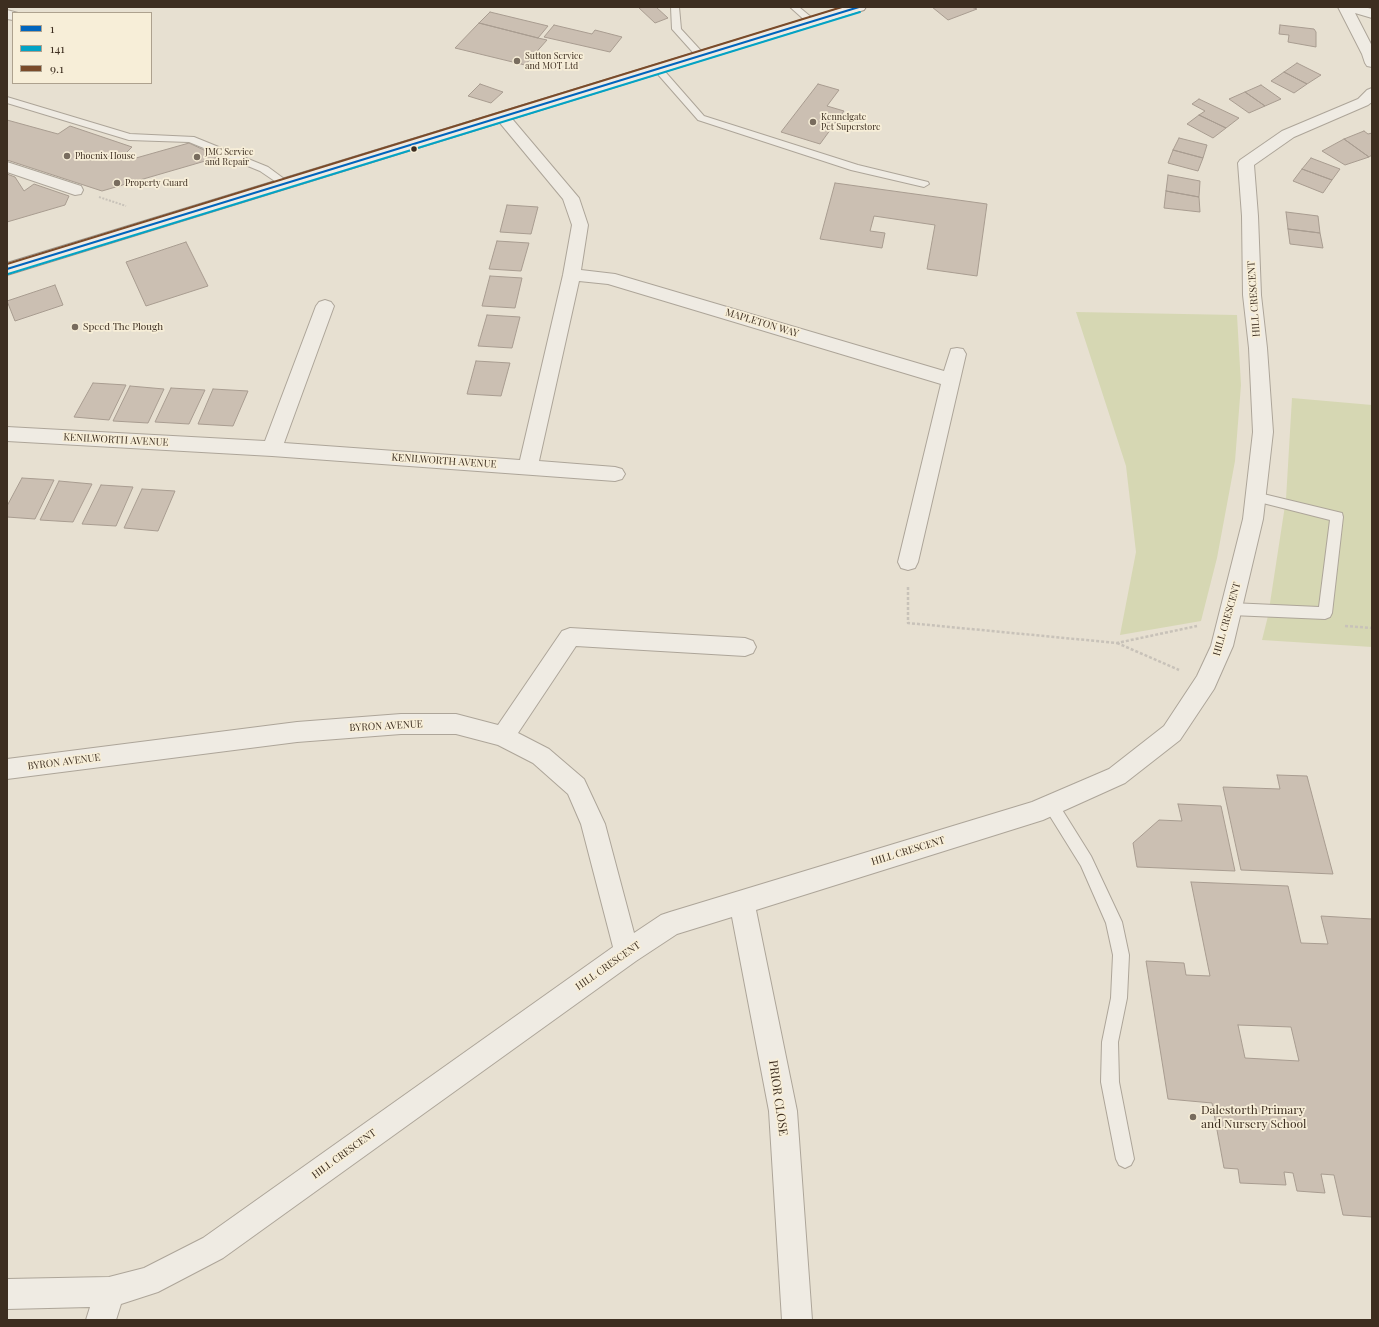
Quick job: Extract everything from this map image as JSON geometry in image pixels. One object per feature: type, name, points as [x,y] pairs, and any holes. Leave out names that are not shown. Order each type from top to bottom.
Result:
[{"type":"street","points":[[7,270],[859,7]]},
{"type":"street","points":[[1345,7],[1372,62]]},
{"type":"street","points":[[1350,7],[1372,14]]},
{"type":"street","name":"HILL CRESCENT","points":[[7,1294],[109,1292],[148,1282],[213,1248],[627,952],[670,924],[1035,812],[1117,776],[1172,734],[1206,682],[1222,646],[1253,519],[1263,432],[1258,348],[1252,295],[1250,216],[1246,163],[1288,134],[1363,102],[1372,94]]},
{"type":"street","points":[[503,117],[571,198],[580,225],[572,275],[528,467]]},
{"type":"street","points":[[7,167],[75,190]]},
{"type":"street","name":"MAPLETON WAY","points":[[572,275],[609,278],[951,380]]},
{"type":"street","points":[[272,449],[325,306]]},
{"type":"street","points":[[908,562],[957,354]]},
{"type":"street","name":"KENILWORTH AVENUE","points":[[7,434],[272,449],[615,474]]},
{"type":"street","points":[[503,736],[570,637],[745,647]]},
{"type":"street","name":"BYRON AVENUE","points":[[7,769],[297,732],[401,724],[456,724],[503,736],[541,756],[576,787],[593,824],[627,952]]},
{"type":"street","name":"PRIOR CLOSE","points":[[742,902],[782,1111],[797,1320]]},
{"type":"street","points":[[101,1320],[109,1292]]},
{"type":"lane","points":[[675,7],[676,30],[701,56]]},
{"type":"lane","points":[[794,7],[812,22]]},
{"type":"lane","points":[[658,69],[701,118],[856,168],[924,184]]},
{"type":"lane","points":[[7,100],[129,137],[190,139],[264,169],[286,184]]},
{"type":"lane","points":[[1230,614],[1326,613],[1337,517],[1255,497]]},
{"type":"lane","points":[[1051,805],[1086,861],[1114,922],[1121,955],[1119,998],[1110,1042],[1110,1082],[1125,1159]]},
{"type":"path","points":[[75,190],[130,207],[159,223]]},
{"type":"path","points":[[908,562],[908,623],[1117,643],[1206,682]]},
{"type":"path","points":[[1117,643],[1230,614]]},
{"type":"green space","points":[[1076,312],[1237,315],[1241,385],[1235,461],[1217,558],[1201,621],[1120,635],[1136,552],[1126,466]]},
{"type":"green space","points":[[1292,398],[1372,405],[1372,647],[1262,640],[1268,616],[1286,499]]},
{"type":"building","points":[[638,7],[656,7],[668,18],[655,23]]},
{"type":"building","points":[[932,7],[971,7],[977,9],[948,20]]},
{"type":"building","points":[[490,12],[548,26],[538,38],[479,23]]},
{"type":"building","points":[[479,23],[547,40],[525,65],[455,48]]},
{"type":"building","points":[[554,25],[592,34],[595,30],[622,37],[610,52],[544,37]]},
{"type":"building","points":[[1280,25],[1314,29],[1316,32],[1316,47],[1288,42],[1289,35],[1279,34]]},
{"type":"building","points":[[1297,63],[1321,75],[1307,84],[1284,72]]},
{"type":"building","points":[[1284,72],[1307,84],[1294,93],[1271,81]]},
{"type":"building","points":[[480,84],[503,92],[491,103],[468,96]]},
{"type":"building","name":"Kennelgate Pet Superstore","points":[[818,84],[839,90],[827,106],[844,111],[820,144],[781,132]]},
{"type":"building","points":[[1261,85],[1281,99],[1265,106],[1245,92]]},
{"type":"building","points":[[1245,92],[1265,106],[1249,113],[1229,99]]},
{"type":"building","points":[[1199,99],[1239,118],[1226,128],[1199,115],[1205,111],[1192,104]]},
{"type":"building","points":[[1199,115],[1226,128],[1213,138],[1187,124]]},
{"type":"building","name":"Phoenix House","points":[[7,120],[58,134],[70,126],[132,147],[124,155],[136,158],[189,143],[219,157],[102,191],[7,160]]},
{"type":"building","points":[[1364,131],[1368,134],[1372,133],[1372,155],[1369,157],[1344,139]]},
{"type":"building","points":[[1179,138],[1207,145],[1203,158],[1173,150]]},
{"type":"building","points":[[1344,139],[1369,157],[1345,165],[1322,151]]},
{"type":"building","points":[[1173,150],[1203,158],[1198,171],[1168,163]]},
{"type":"building","points":[[1311,158],[1340,169],[1332,180],[1302,169]]},
{"type":"building","points":[[1302,169],[1332,180],[1323,193],[1293,181]]},
{"type":"building","points":[[7,174],[15,177],[24,191],[34,184],[69,196],[65,205],[7,222]]},
{"type":"building","points":[[1168,175],[1200,181],[1199,197],[1166,191]]},
{"type":"building","points":[[835,183],[987,204],[977,276],[927,269],[935,225],[874,216],[870,231],[885,233],[882,248],[820,239]]},
{"type":"building","points":[[1166,191],[1199,197],[1200,212],[1164,208]]},
{"type":"building","points":[[507,205],[538,207],[531,234],[500,232]]},
{"type":"building","points":[[1286,212],[1318,216],[1320,233],[1288,229]]},
{"type":"building","points":[[1288,229],[1320,233],[1323,248],[1290,244]]},
{"type":"building","points":[[497,241],[529,243],[521,271],[489,269]]},
{"type":"building","points":[[186,242],[208,286],[146,306],[126,262]]},
{"type":"building","points":[[490,276],[522,278],[515,308],[482,306]]},
{"type":"building","points":[[55,285],[63,305],[15,321],[7,301]]},
{"type":"building","points":[[487,315],[520,317],[512,348],[478,346]]},
{"type":"building","points":[[476,361],[510,363],[501,396],[467,394]]},
{"type":"building","points":[[93,383],[126,385],[109,420],[74,417]]},
{"type":"building","points":[[130,386],[164,389],[148,423],[113,421]]},
{"type":"building","points":[[171,388],[205,390],[189,424],[155,422]]},
{"type":"building","points":[[213,389],[248,391],[233,426],[198,424]]},
{"type":"building","points":[[22,478],[54,480],[35,519],[7,517],[7,506]]},
{"type":"building","points":[[59,481],[92,484],[73,522],[40,520]]},
{"type":"building","points":[[101,485],[133,487],[116,526],[82,524]]},
{"type":"building","points":[[142,489],[175,491],[158,531],[124,528]]},
{"type":"building","points":[[1277,775],[1307,776],[1333,874],[1241,870],[1223,787],[1280,789]]},
{"type":"building","points":[[1178,804],[1221,806],[1235,871],[1137,867],[1133,843],[1159,820],[1182,821]]},
{"type":"building","points":[[1191,882],[1288,886],[1301,943],[1328,944],[1321,916],[1372,919],[1372,1217],[1343,1215],[1334,1175],[1321,1174],[1325,1193],[1297,1191],[1293,1173],[1284,1172],[1286,1185],[1240,1183],[1238,1169],[1224,1168],[1212,1103],[1168,1099],[1146,961],[1184,963],[1186,975],[1210,976]],"holes":[[[1238,1025],[1291,1027],[1299,1061],[1245,1058]]]},
{"type":"transit line","name":"9.1","points":[[7,264],[842,7]]},
{"type":"transit line","name":"1","points":[[7,269],[859,7]]},
{"type":"transit line","name":"141","points":[[8,274],[860,12]]},
{"type":"place","name":"Sutton Service and MOT Ltd","points":[[517,61]]},
{"type":"place","name":"Kennelgate Pet Superstore","points":[[813,122]]},
{"type":"place","name":"Phoenix House","points":[[67,156]]},
{"type":"place","name":"JMC Service and Repair","points":[[197,157]]},
{"type":"place","name":"Property Guard","points":[[117,183]]},
{"type":"place","name":"Speed The Plough","points":[[75,327]]},
{"type":"place","name":"Dalestorth Primary and Nursery School","points":[[1193,1117]]}]
